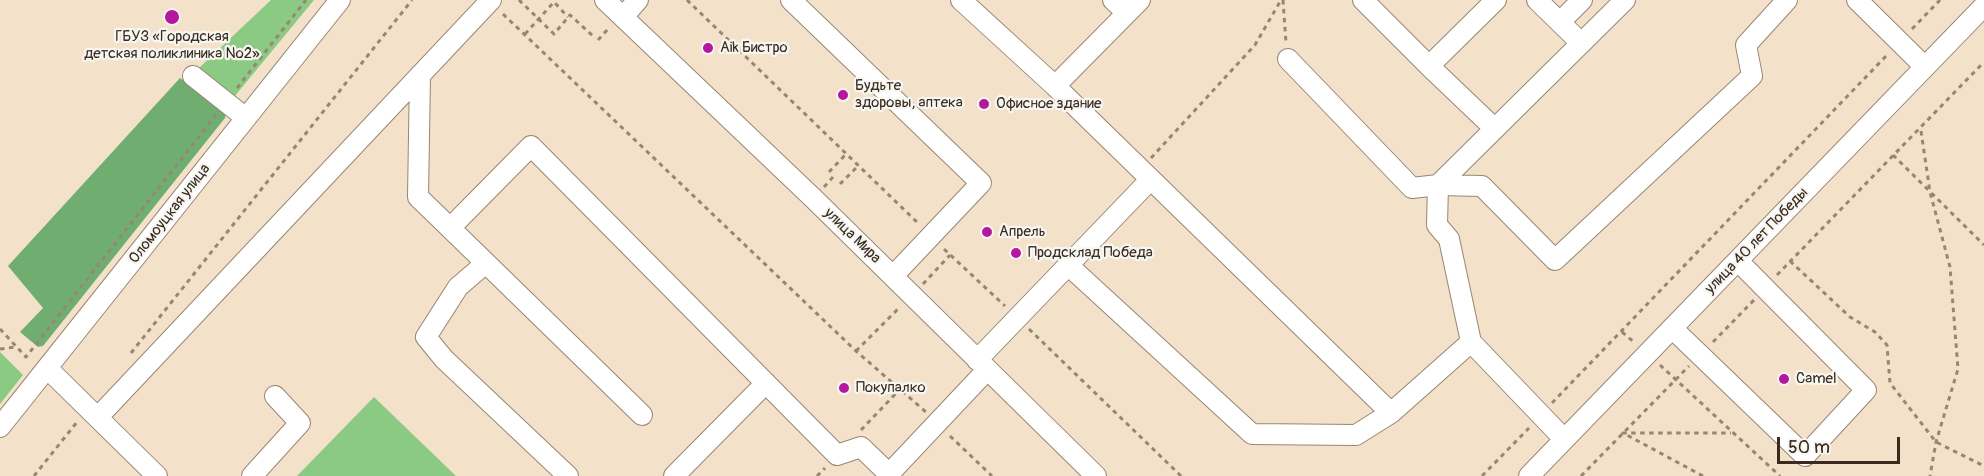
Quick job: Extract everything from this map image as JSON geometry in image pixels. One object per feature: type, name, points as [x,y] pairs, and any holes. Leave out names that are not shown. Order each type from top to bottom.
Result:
[{"type":"street","name":"Оломоуцкая улица","points":[[0,427],[340,0]]},
{"type":"street","name":"улица Мира","points":[[605,0],[893,276],[1096,476]]},
{"type":"street","points":[[623,17],[638,0]]},
{"type":"street","points":[[791,0],[981,183],[893,276]]},
{"type":"street","points":[[962,0],[1055,86],[1391,413]]},
{"type":"street","points":[[1363,0],[1494,128]]},
{"type":"street","points":[[1429,66],[1496,0]]},
{"type":"street","points":[[1537,0],[1581,43]]},
{"type":"street","points":[[1560,22],[1582,0]]},
{"type":"street","points":[[1564,439],[1471,342],[1449,239],[1437,225],[1438,185],[1625,0]]},
{"type":"street","points":[[1287,59],[1412,188],[1438,185],[1482,186],[1555,261],[1752,76],[1746,45],[1787,0]]},
{"type":"street","points":[[1857,0],[1925,67]]},
{"type":"street","points":[[93,412],[490,1]]},
{"type":"street","points":[[1055,86],[1127,4]]},
{"type":"street","name":"улица 40 лет Победы","points":[[1528,476],[1984,6]]},
{"type":"street","points":[[420,75],[418,196],[642,415]]},
{"type":"street","points":[[193,76],[246,118]]},
{"type":"street","points":[[450,228],[531,146],[837,455],[861,447],[888,475],[937,423],[982,365],[1145,175]]},
{"type":"street","points":[[1672,328],[1805,456],[1866,390],[1738,261]]},
{"type":"street","points":[[486,263],[458,287],[426,337],[444,359],[568,476]]},
{"type":"street","points":[[1069,266],[1252,434],[1356,435],[1391,413],[1471,342]]},
{"type":"street","points":[[48,368],[157,476]]},
{"type":"street","points":[[674,476],[766,383]]},
{"type":"street","points":[[252,476],[300,423],[275,396]]},
{"type":"path","points":[[0,329],[26,357],[306,0]]},
{"type":"path","points":[[125,362],[412,0]]},
{"type":"path","points":[[519,0],[554,34],[568,17]]},
{"type":"path","points":[[1282,0],[1287,59]]},
{"type":"path","points":[[1145,175],[1255,45],[1282,0]]},
{"type":"path","points":[[1482,476],[1940,0]]},
{"type":"path","points":[[490,1],[856,351],[937,423],[992,476]]},
{"type":"path","points":[[525,34],[554,2],[568,17],[570,15],[593,36]]},
{"type":"path","points":[[1581,476],[1984,62]]},
{"type":"path","points":[[1922,131],[1930,192],[1950,267],[1958,369],[1936,442],[1930,476]]},
{"type":"path","points":[[829,172],[846,153]]},
{"type":"path","points":[[1893,155],[1984,245]]},
{"type":"path","points":[[840,184],[858,165]]},
{"type":"path","points":[[1790,261],[1850,317],[1875,332],[1887,345],[1890,383],[1936,442],[1984,466]]},
{"type":"path","points":[[0,349],[17,347]]},
{"type":"path","points":[[1675,380],[1780,476]]},
{"type":"path","points":[[34,476],[93,412]]},
{"type":"path","points":[[1623,433],[1733,433]]},
{"type":"path","points":[[1623,433],[1703,476]]},
{"type":"green space","points":[[271,0],[314,0],[234,97],[199,68]]},
{"type":"green space","points":[[180,78],[226,112],[225,118],[43,346],[38,347],[20,332],[43,308],[8,266]]},
{"type":"green space","points":[[0,352],[23,375],[0,404]]},
{"type":"green space","points":[[374,397],[456,476],[297,476]]},
{"type":"place","name":"ГБУЗ «Городская детская поликлиника №2»","points":[[172,17]]},
{"type":"place","name":"Aik Бистро","points":[[708,48]]},
{"type":"place","name":"Будьте здоровы, аптека","points":[[843,95]]},
{"type":"place","name":"Офисное здание","points":[[984,104]]},
{"type":"place","name":"Апрель","points":[[987,232]]},
{"type":"place","name":"Продсклад Победа","points":[[1016,253]]},
{"type":"place","name":"Camel","points":[[1784,379]]},
{"type":"place","name":"Покупалко","points":[[844,388]]}]
